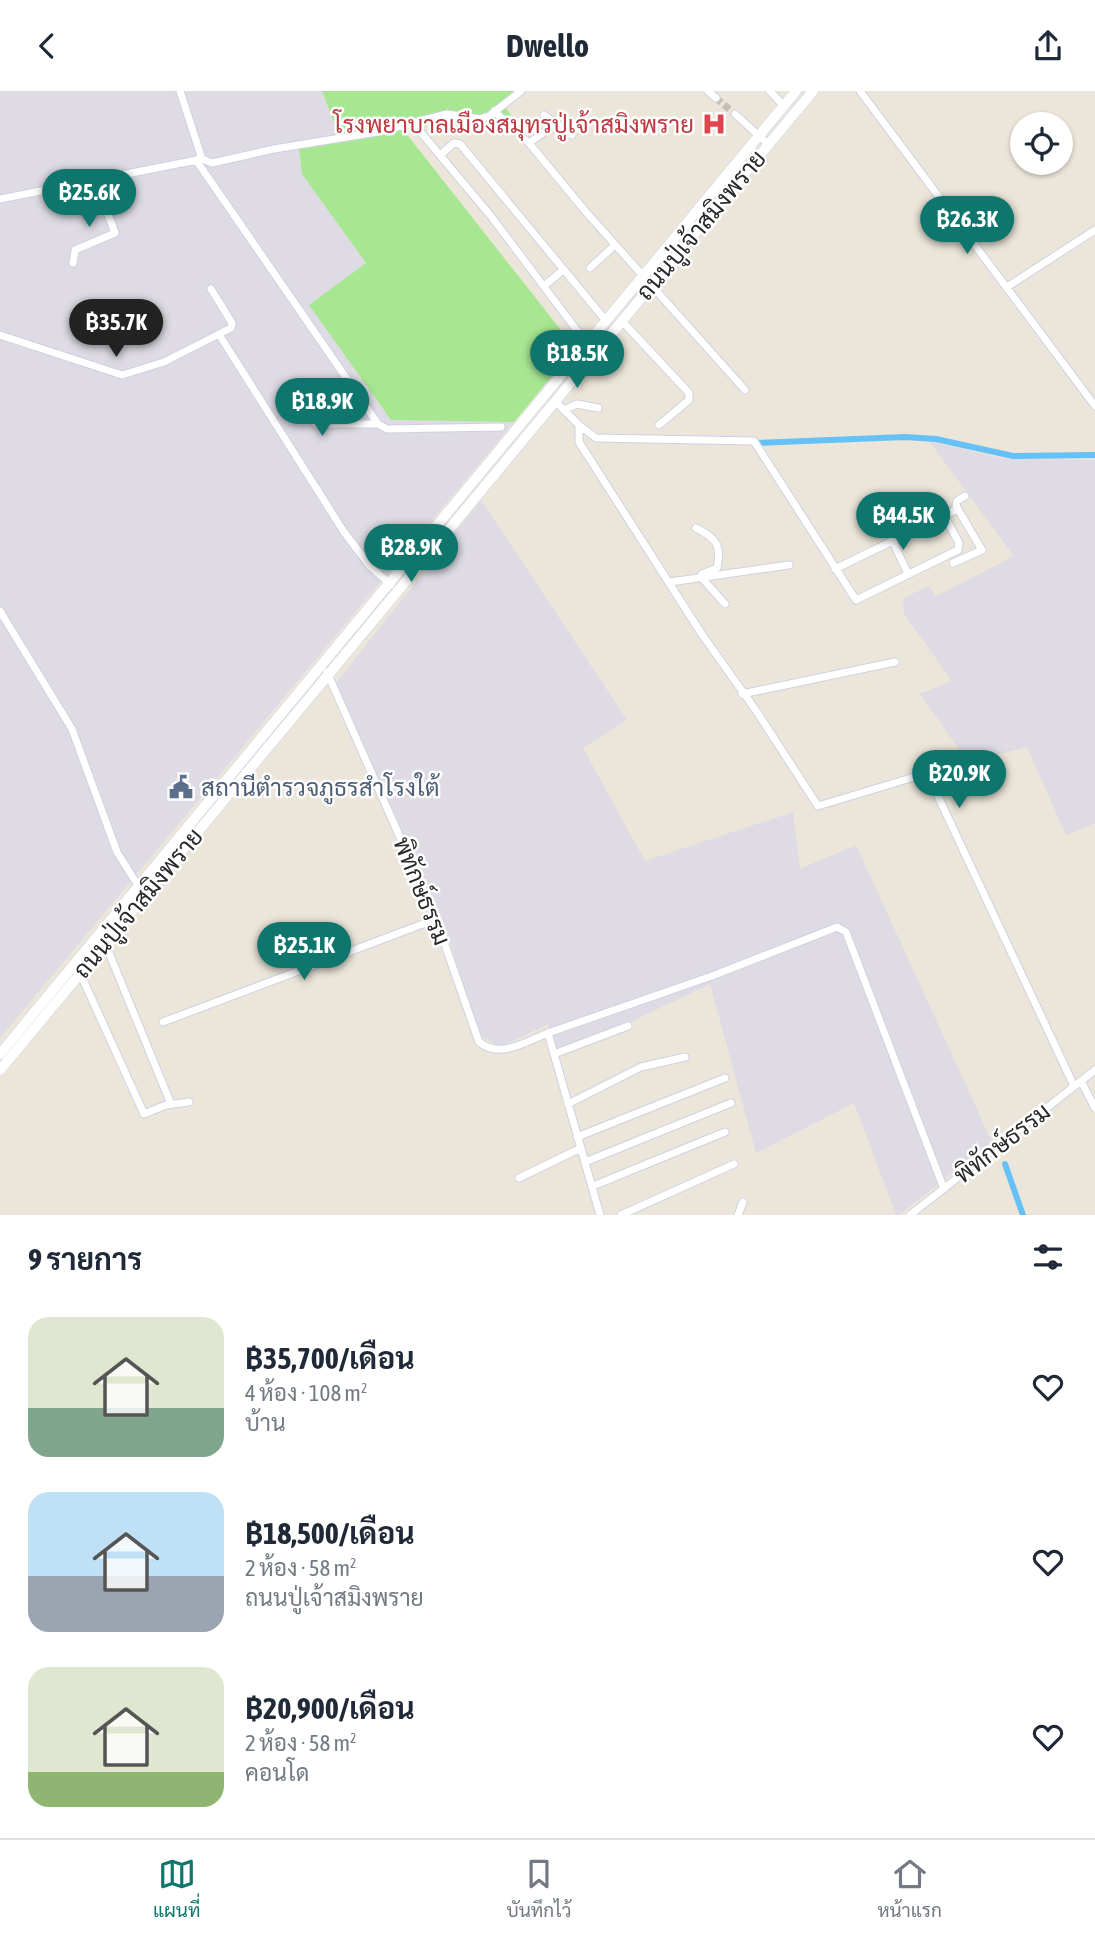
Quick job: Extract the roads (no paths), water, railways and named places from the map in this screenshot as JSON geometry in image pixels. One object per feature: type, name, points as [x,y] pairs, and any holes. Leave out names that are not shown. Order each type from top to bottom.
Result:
[{"type":"main road","name":"ถนนปู่เจ้าสมิงพราย","points":[[524,430],[555,401],[622,321],[648,280],[796,91]]},
{"type":"main road","name":"ถนนปู่เจ้าสมิงพราย","points":[[0,1054],[142,890],[394,588],[524,430],[607,322],[648,280],[813,91]]},
{"type":"main road","name":"ถนนปู่เจ้าสมิงพราย","points":[[0,1070],[106,943],[142,890]]},
{"type":"street","points":[[180,91],[199,160],[378,424],[387,429],[503,427],[524,430]]},
{"type":"street","points":[[0,199],[199,160],[212,163],[415,125],[447,114],[480,119],[496,113],[521,91]]},
{"type":"street","points":[[708,91],[716,98]]},
{"type":"street","points":[[770,91],[784,106]]},
{"type":"street","points":[[860,91],[1095,406]]},
{"type":"street","points":[[496,113],[529,143],[615,245],[745,390]]},
{"type":"street","points":[[735,114],[768,144]]},
{"type":"street","points":[[544,115],[572,135]]},
{"type":"street","points":[[529,143],[557,123]]},
{"type":"street","points":[[415,125],[588,345]]},
{"type":"street","points":[[440,155],[454,143],[460,144],[607,322]]},
{"type":"street","points":[[73,263],[75,250],[116,233],[96,182]]},
{"type":"street","points":[[1007,287],[1095,230]]},
{"type":"street","points":[[590,268],[615,245]]},
{"type":"street","points":[[544,286],[563,270]]},
{"type":"street","points":[[0,335],[122,375],[154,366],[220,336],[233,326],[211,289]]},
{"type":"street","points":[[622,321],[689,393],[689,400],[683,407],[659,425]]},
{"type":"street","points":[[220,336],[344,532],[370,566],[394,588]]},
{"type":"street","points":[[288,397],[316,424],[378,424]]},
{"type":"street","points":[[555,401],[596,438],[754,441],[856,600],[960,547],[945,517]]},
{"type":"street","points":[[564,410],[577,404],[598,408]]},
{"type":"street","points":[[579,425],[579,443],[818,806],[921,775],[929,778],[1077,1084],[1095,1108]]},
{"type":"street","points":[[953,563],[982,549],[955,503],[965,496]]},
{"type":"street","points":[[835,569],[958,509]]},
{"type":"street","points":[[689,580],[716,570],[719,564],[717,540],[696,528]]},
{"type":"street","points":[[893,542],[908,574]]},
{"type":"street","points":[[670,582],[789,565]]},
{"type":"street","points":[[702,578],[725,604]]},
{"type":"street","points":[[0,611],[72,729],[117,852],[128,874],[142,890]]},
{"type":"street","points":[[742,694],[895,662]]},
{"type":"street","name":"พิทักษ์ธรรม","points":[[326,670],[436,919],[479,1042],[486,1048],[501,1051],[711,977],[837,927],[846,932],[944,1189]]},
{"type":"street","points":[[163,1022],[436,919]]},
{"type":"street","points":[[106,943],[171,1104]]},
{"type":"street","points":[[80,973],[144,1114],[171,1104],[189,1102]]},
{"type":"street","points":[[554,1054],[628,1026]]},
{"type":"street","points":[[548,1033],[600,1215]]},
{"type":"street","points":[[568,1104],[641,1067],[685,1057]]},
{"type":"street","name":"พิทักษ์ธรรม","points":[[910,1215],[1095,1070]]},
{"type":"street","points":[[577,1137],[725,1078]]},
{"type":"street","points":[[585,1162],[731,1103]]},
{"type":"street","points":[[593,1186],[725,1132]]},
{"type":"street","points":[[519,1178],[581,1148]]},
{"type":"street","points":[[621,1215],[734,1164]]},
{"type":"street","points":[[738,1215],[744,1202]]},
{"type":"waterway","points":[[518,97],[525,91]]},
{"type":"waterway","points":[[755,443],[905,437],[936,439],[1013,456],[1095,455]]},
{"type":"waterway","points":[[1005,1164],[1023,1215]]},
{"type":"tunnel","points":[[716,98],[735,114]]},
{"type":"place","name":"โรงพยาบาลเมืองสมุทรปู่เจ้าสมิงพราย","points":[[714,124]]},
{"type":"place","name":"สถานีตำรวจภูธรสำโรงใต้","points":[[181,787]]}]
